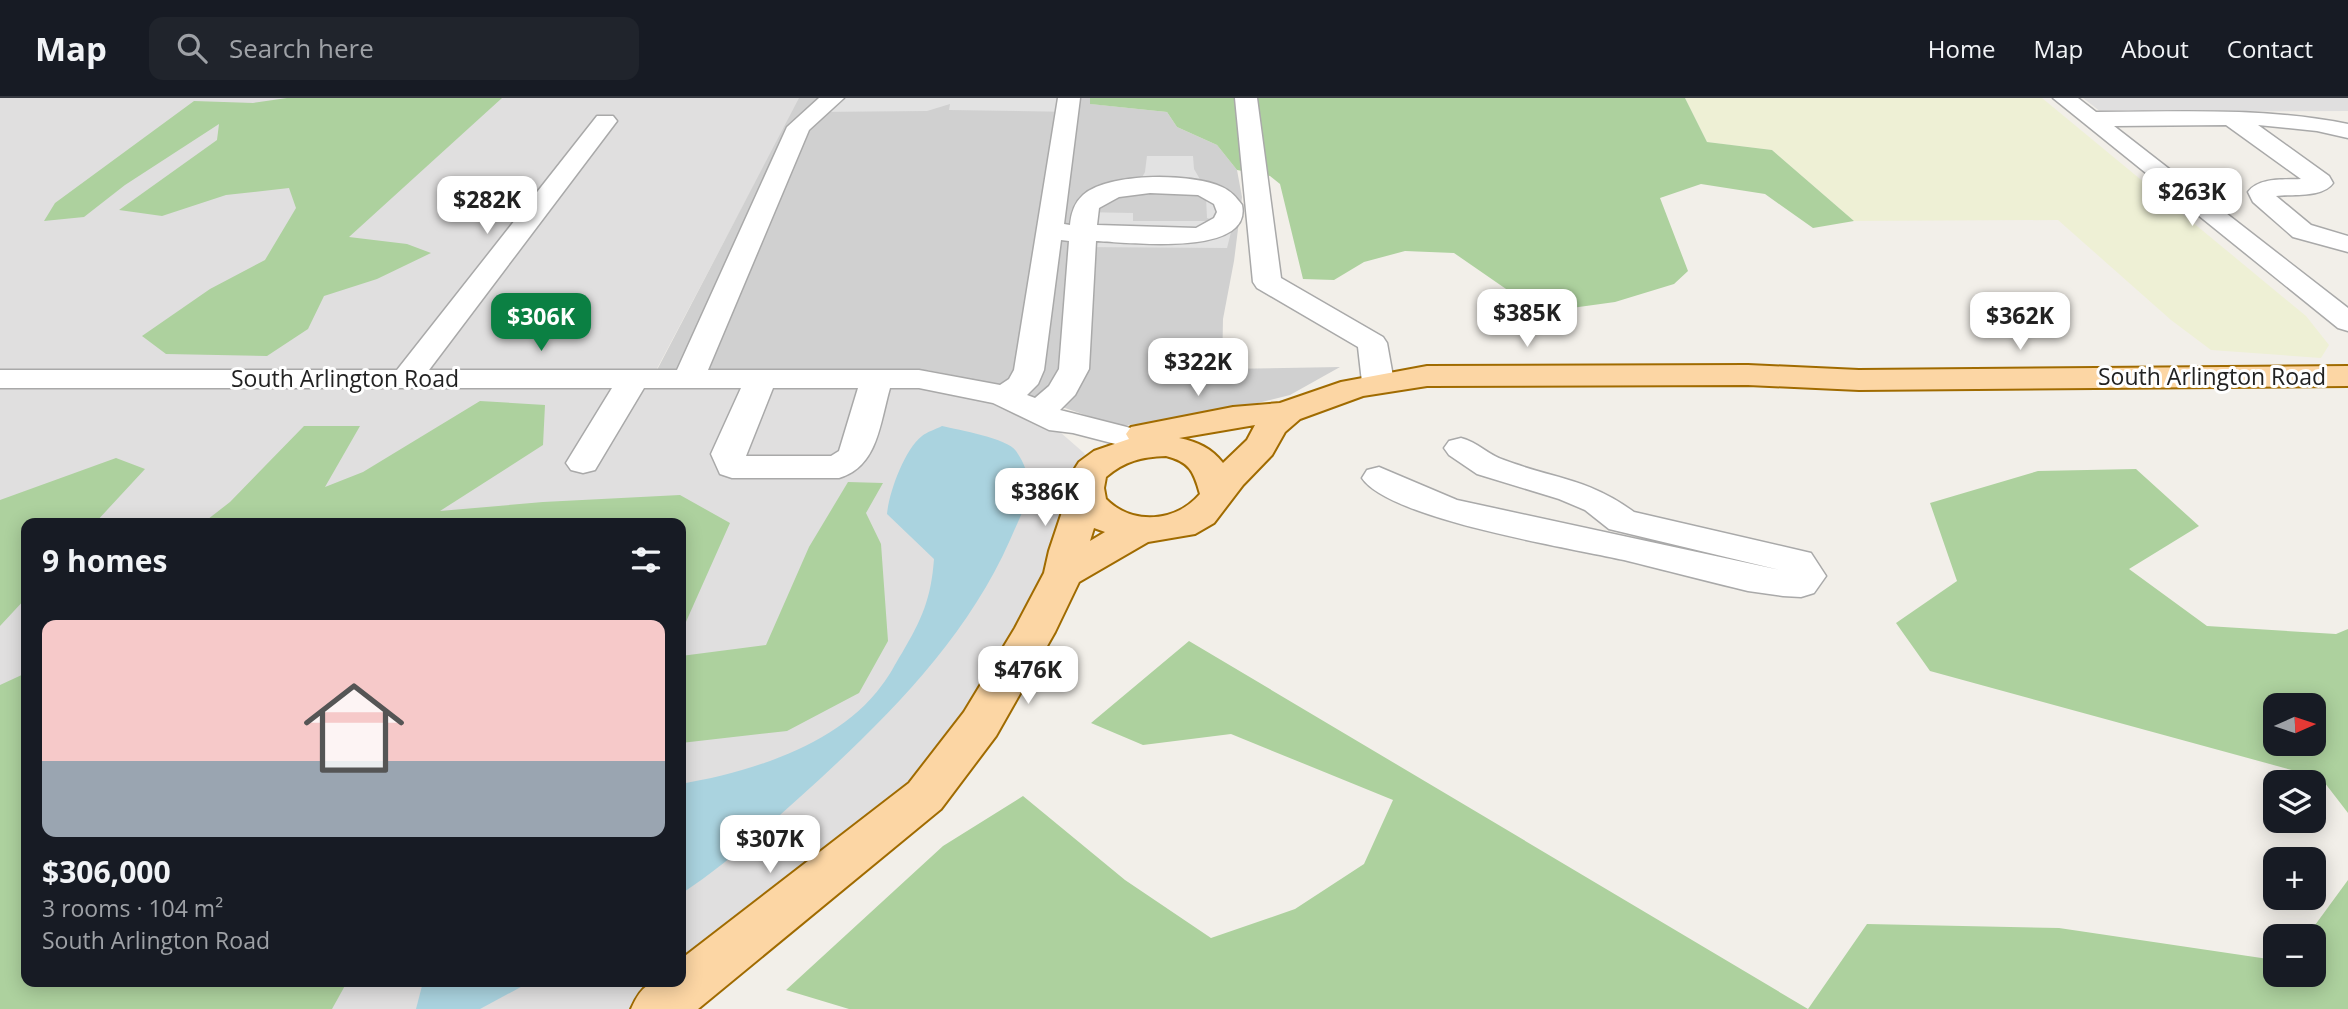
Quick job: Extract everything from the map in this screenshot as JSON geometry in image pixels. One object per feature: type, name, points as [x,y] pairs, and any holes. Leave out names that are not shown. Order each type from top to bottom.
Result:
[{"type":"main road","name":"South Arlington Road","points":[[1277,422],[1342,390],[1427,376],[1782,377],[1873,380],[2348,376]]},
{"type":"main road","points":[[1109,434],[1182,429],[1263,412],[1277,422]]},
{"type":"main road","points":[[686,987],[925,796],[980,724],[1034,632],[1064,573],[1087,484],[1099,461],[1136,446],[1190,446],[1277,422]]},
{"type":"main road","points":[[1087,484],[1088,502],[1099,514],[1116,523],[1146,529],[1180,526],[1198,518],[1211,506],[1217,493],[1265,441],[1277,422]]},
{"type":"main road","points":[[1163,446],[1198,457],[1210,467],[1217,480],[1217,493]]},
{"type":"main road","points":[[1064,573],[1116,541],[1146,529]]},
{"type":"main road","points":[[658,1009],[686,987]]},
{"type":"street","points":[[688,380],[799,127],[833,98]]},
{"type":"street","points":[[1006,396],[1022,384],[1029,370],[1069,98]]},
{"type":"street","points":[[1246,98],[1267,282],[1372,343],[1378,382]]},
{"type":"street","points":[[2064,98],[2348,322]]},
{"type":"street","points":[[2091,119],[2232,118],[2311,124],[2348,131]]},
{"type":"street","points":[[2232,118],[2320,181],[2321,183],[2315,186],[2274,188],[2261,192],[2262,197],[2302,231]]},
{"type":"street","points":[[405,380],[606,121]]},
{"type":"street","points":[[1048,232],[1083,232],[1198,236],[1215,231],[1227,223],[1231,212],[1227,202],[1214,192],[1170,173],[1101,194],[1090,201],[1085,212],[1083,232],[1074,369],[1065,388],[1054,401],[1049,417]]},
{"type":"street","points":[[2232,230],[2302,231],[2348,244]]},
{"type":"street","name":"South Arlington Road","points":[[0,379],[919,379],[967,386],[1006,396],[1049,417],[1163,446]]},
{"type":"street","points":[[583,463],[633,380]]},
{"type":"street","name":"South Arlington Road","points":[[1049,417],[1060,432],[1084,453],[1090,463],[1087,484]]},
{"type":"street","points":[[1379,478],[1405,495],[1426,504],[1462,513],[1664,556],[1777,584],[1801,584],[1807,576],[1798,562],[1622,521],[1597,502],[1572,491],[1489,467],[1461,448]]},
{"type":"lane","points":[[761,379],[728,454],[732,467],[839,467],[854,456],[877,379]]},
{"type":"shaded area","points":[[0,98],[800,98],[651,380],[919,379],[1061,423],[1060,432],[1084,453],[1090,463],[1088,474],[980,724],[686,984],[686,518],[21,518],[21,987],[683,987],[658,1009],[0,1009]]},
{"type":"shaded area","points":[[799,98],[1090,98],[1091,104],[1167,112],[1177,127],[1217,145],[1237,170],[1242,197],[1223,319],[1222,369],[1340,367],[1290,395],[1194,419],[1117,426],[996,384],[927,370],[657,370]]},
{"type":"shaded area","points":[[825,98],[1080,98],[1080,102],[1076,112],[949,110],[950,104],[927,111],[812,112]]},
{"type":"shaded area","points":[[2083,98],[2348,98],[2348,111],[2101,112]]},
{"type":"shaded area","points":[[1147,156],[1193,156],[1194,169],[1201,181],[1234,220],[1227,248],[1074,247],[1079,212],[1133,213],[1133,221],[1207,221],[1209,227],[1220,222],[1207,218],[1206,197],[1210,194],[1135,190],[1145,172]]},
{"type":"green space","points":[[287,98],[502,98],[349,237],[407,244],[431,253],[377,279],[324,296],[308,329],[267,356],[166,354],[142,336],[210,289],[265,260],[296,208],[289,188],[226,195],[162,216],[119,210],[217,140],[219,124],[125,185],[84,217],[44,221],[55,203],[194,101],[253,103]]},
{"type":"green space","points":[[1090,98],[1685,98],[1707,142],[1772,150],[1854,221],[1813,228],[1765,194],[1701,184],[1660,198],[1688,271],[1674,284],[1615,302],[1557,310],[1522,300],[1454,253],[1405,251],[1364,262],[1334,280],[1303,279],[1280,184],[1270,176],[1237,170],[1217,145],[1177,127],[1167,112],[1090,104]]},
{"type":"green space","points":[[1685,98],[2042,98],[2306,316],[2329,345],[2321,358],[2211,350],[2171,320],[2058,220],[1854,221],[1772,150],[1707,142]]},
{"type":"green space","points":[[480,401],[545,405],[543,445],[440,511],[543,502],[680,495],[730,523],[686,622],[686,518],[209,518],[230,502],[304,426],[360,426],[325,487],[363,472]]},
{"type":"green space","points":[[116,458],[145,469],[100,518],[21,518],[21,603],[0,626],[0,500]]},
{"type":"green space","points":[[2136,469],[2199,526],[2129,569],[2207,626],[2336,634],[2348,629],[2348,813],[2326,784],[2326,770],[2292,770],[1930,671],[1896,623],[1957,581],[1930,503],[2038,471]]},
{"type":"green space","points":[[848,482],[883,483],[866,513],[881,544],[888,641],[859,693],[787,731],[686,742],[686,655],[766,645],[809,547]]},
{"type":"green space","points":[[1189,641],[1808,1009],[849,1009],[786,990],[943,846],[1023,796],[1125,880],[1211,938],[1295,909],[1364,864],[1393,800],[1231,734],[1143,745],[1091,723]]},
{"type":"green space","points":[[21,675],[21,987],[344,987],[332,1009],[0,1009],[0,685]]},
{"type":"green space","points":[[2348,880],[2348,1009],[1808,1009],[1867,924],[2059,928],[2263,958],[2263,987],[2326,987],[2326,924],[2316,924]]},
{"type":"water","points":[[942,426],[982,435],[1011,446],[1023,463],[1027,475],[1027,496],[1010,540],[991,577],[970,613],[945,647],[891,710],[831,769],[757,835],[686,890],[686,783],[764,763],[818,740],[864,706],[885,681],[909,641],[928,597],[934,559],[887,514],[898,472],[915,443]]},
{"type":"water","points":[[422,987],[521,987],[480,1009],[416,1009]]}]
